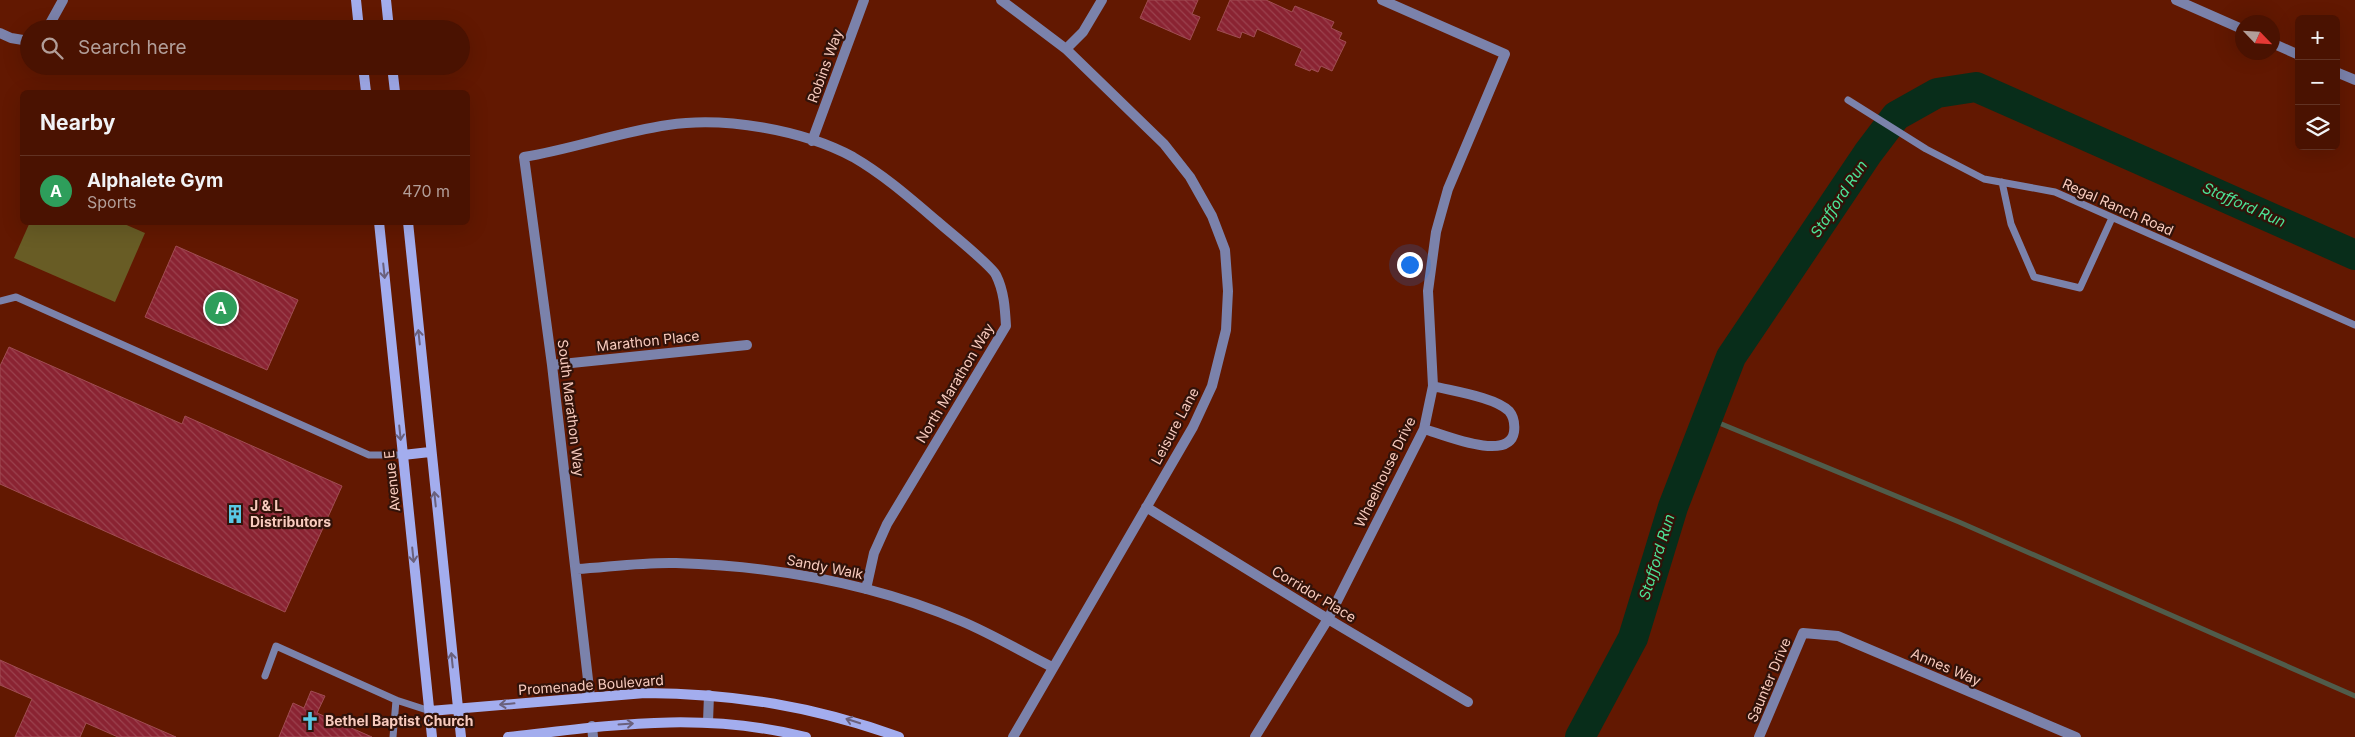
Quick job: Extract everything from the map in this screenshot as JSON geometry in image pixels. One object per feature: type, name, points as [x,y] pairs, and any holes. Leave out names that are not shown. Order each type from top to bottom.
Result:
[{"type":"street","points":[[52,20],[63,0]]},
{"type":"street","points":[[356,0],[358,20]]},
{"type":"street","points":[[386,0],[388,20]]},
{"type":"street","name":"Robins Way","points":[[812,141],[864,0]]},
{"type":"street","name":"Leisure Lane","points":[[1000,0],[1066,49],[1164,144],[1190,176],[1212,216],[1225,250],[1228,291],[1226,330],[1212,386],[1193,428],[1052,667],[1013,737]]},
{"type":"street","points":[[1066,49],[1083,32],[1102,0]]},
{"type":"street","name":"Wheelhouse Drive","points":[[1255,737],[1328,619],[1424,429],[1433,386],[1428,291],[1436,232],[1455,171],[1505,54],[1382,0]]},
{"type":"street","points":[[2176,0],[2235,26]]},
{"type":"street","points":[[2202,11],[2206,0]]},
{"type":"street","points":[[0,33],[10,38],[20,40]]},
{"type":"street","points":[[2280,47],[2295,53]]},
{"type":"street","points":[[2340,74],[2355,80]]},
{"type":"street","points":[[364,75],[366,90]]},
{"type":"street","points":[[393,75],[395,90]]},
{"type":"street","name":"North Marathon Way","points":[[559,151],[624,133],[670,124],[717,122],[764,128],[812,141],[852,157],[896,185],[995,273],[1005,300],[1006,326],[887,524],[874,553],[866,589]]},
{"type":"street","name":"South Marathon Way","points":[[559,151],[524,157],[552,364],[577,569],[590,697]]},
{"type":"street","name":"Avenue E","points":[[379,225],[432,737]]},
{"type":"street","points":[[408,225],[430,452],[461,737]]},
{"type":"street","name":"Marathon Place","points":[[552,364],[746,345]]},
{"type":"street","points":[[1424,429],[1494,448],[1505,444],[1513,436],[1516,424],[1509,411],[1494,402],[1433,386]]},
{"type":"street","points":[[403,454],[430,452]]},
{"type":"street","name":"Corridor Place","points":[[1146,507],[1328,619],[1468,702]]},
{"type":"street","name":"Sandy Walk","points":[[577,569],[674,563],[751,568],[823,580],[866,589],[961,620],[1052,667]]},
{"type":"street","name":"Saunter Drive","points":[[1759,737],[1803,633]]},
{"type":"street","name":"Annes Way","points":[[1803,633],[1838,636],[2076,737]]},
{"type":"street","name":"Promenade Boulevard","points":[[430,711],[645,693],[709,695],[749,699],[832,714],[899,737]]},
{"type":"street","points":[[708,722],[709,695]]},
{"type":"street","points":[[508,737],[592,726],[673,721],[744,725],[806,737]]},
{"type":"street","points":[[592,726],[593,737]]},
{"type":"lane","name":"Regal Ranch Road","points":[[1848,100],[1926,149],[1984,179],[2055,192],[2355,325]]},
{"type":"lane","points":[[2002,182],[2011,224],[2034,277],[2080,288],[2112,218]]},
{"type":"lane","points":[[0,301],[16,297],[369,455],[403,454]]},
{"type":"lane","points":[[265,676],[276,646],[396,700],[430,711]]},
{"type":"lane","points":[[392,737],[396,700]]},
{"type":"shaded area","points":[[29,225],[127,225],[145,233],[115,302],[14,258]]},
{"type":"building","points":[[1148,0],[1198,0],[1192,14],[1200,17],[1190,40],[1140,18]]},
{"type":"building","points":[[1230,0],[1266,0],[1292,12],[1295,6],[1334,22],[1331,28],[1342,33],[1339,39],[1346,42],[1332,71],[1321,66],[1318,72],[1311,69],[1310,71],[1295,65],[1302,49],[1257,29],[1254,37],[1242,32],[1240,38],[1217,30]]},
{"type":"building","points":[[176,246],[298,300],[267,370],[145,317]]},
{"type":"building","points":[[9,347],[182,424],[185,416],[342,486],[285,612],[0,484],[0,366]]},
{"type":"building","points":[[0,660],[176,737],[118,737],[86,723],[80,737],[15,737],[32,699],[0,685]]},
{"type":"building","name":"Bethel Baptist Church","points":[[311,691],[325,696],[317,713],[372,737],[279,737],[293,703],[304,708]]},
{"type":"waterway","name":"Stafford Run","points":[[1580,737],[1633,638],[1673,507],[1731,357],[1868,153],[1896,116],[1937,93],[1976,87],[2355,255]]},
{"type":"waterway","points":[[1707,418],[1959,522],[2355,696]]},
{"type":"place","name":"Alphalete Gym","points":[[221,308]]},
{"type":"place","name":"J & L Distributors","points":[[235,514]]},
{"type":"place","name":"Bethel Baptist Church","points":[[310,721]]}]
